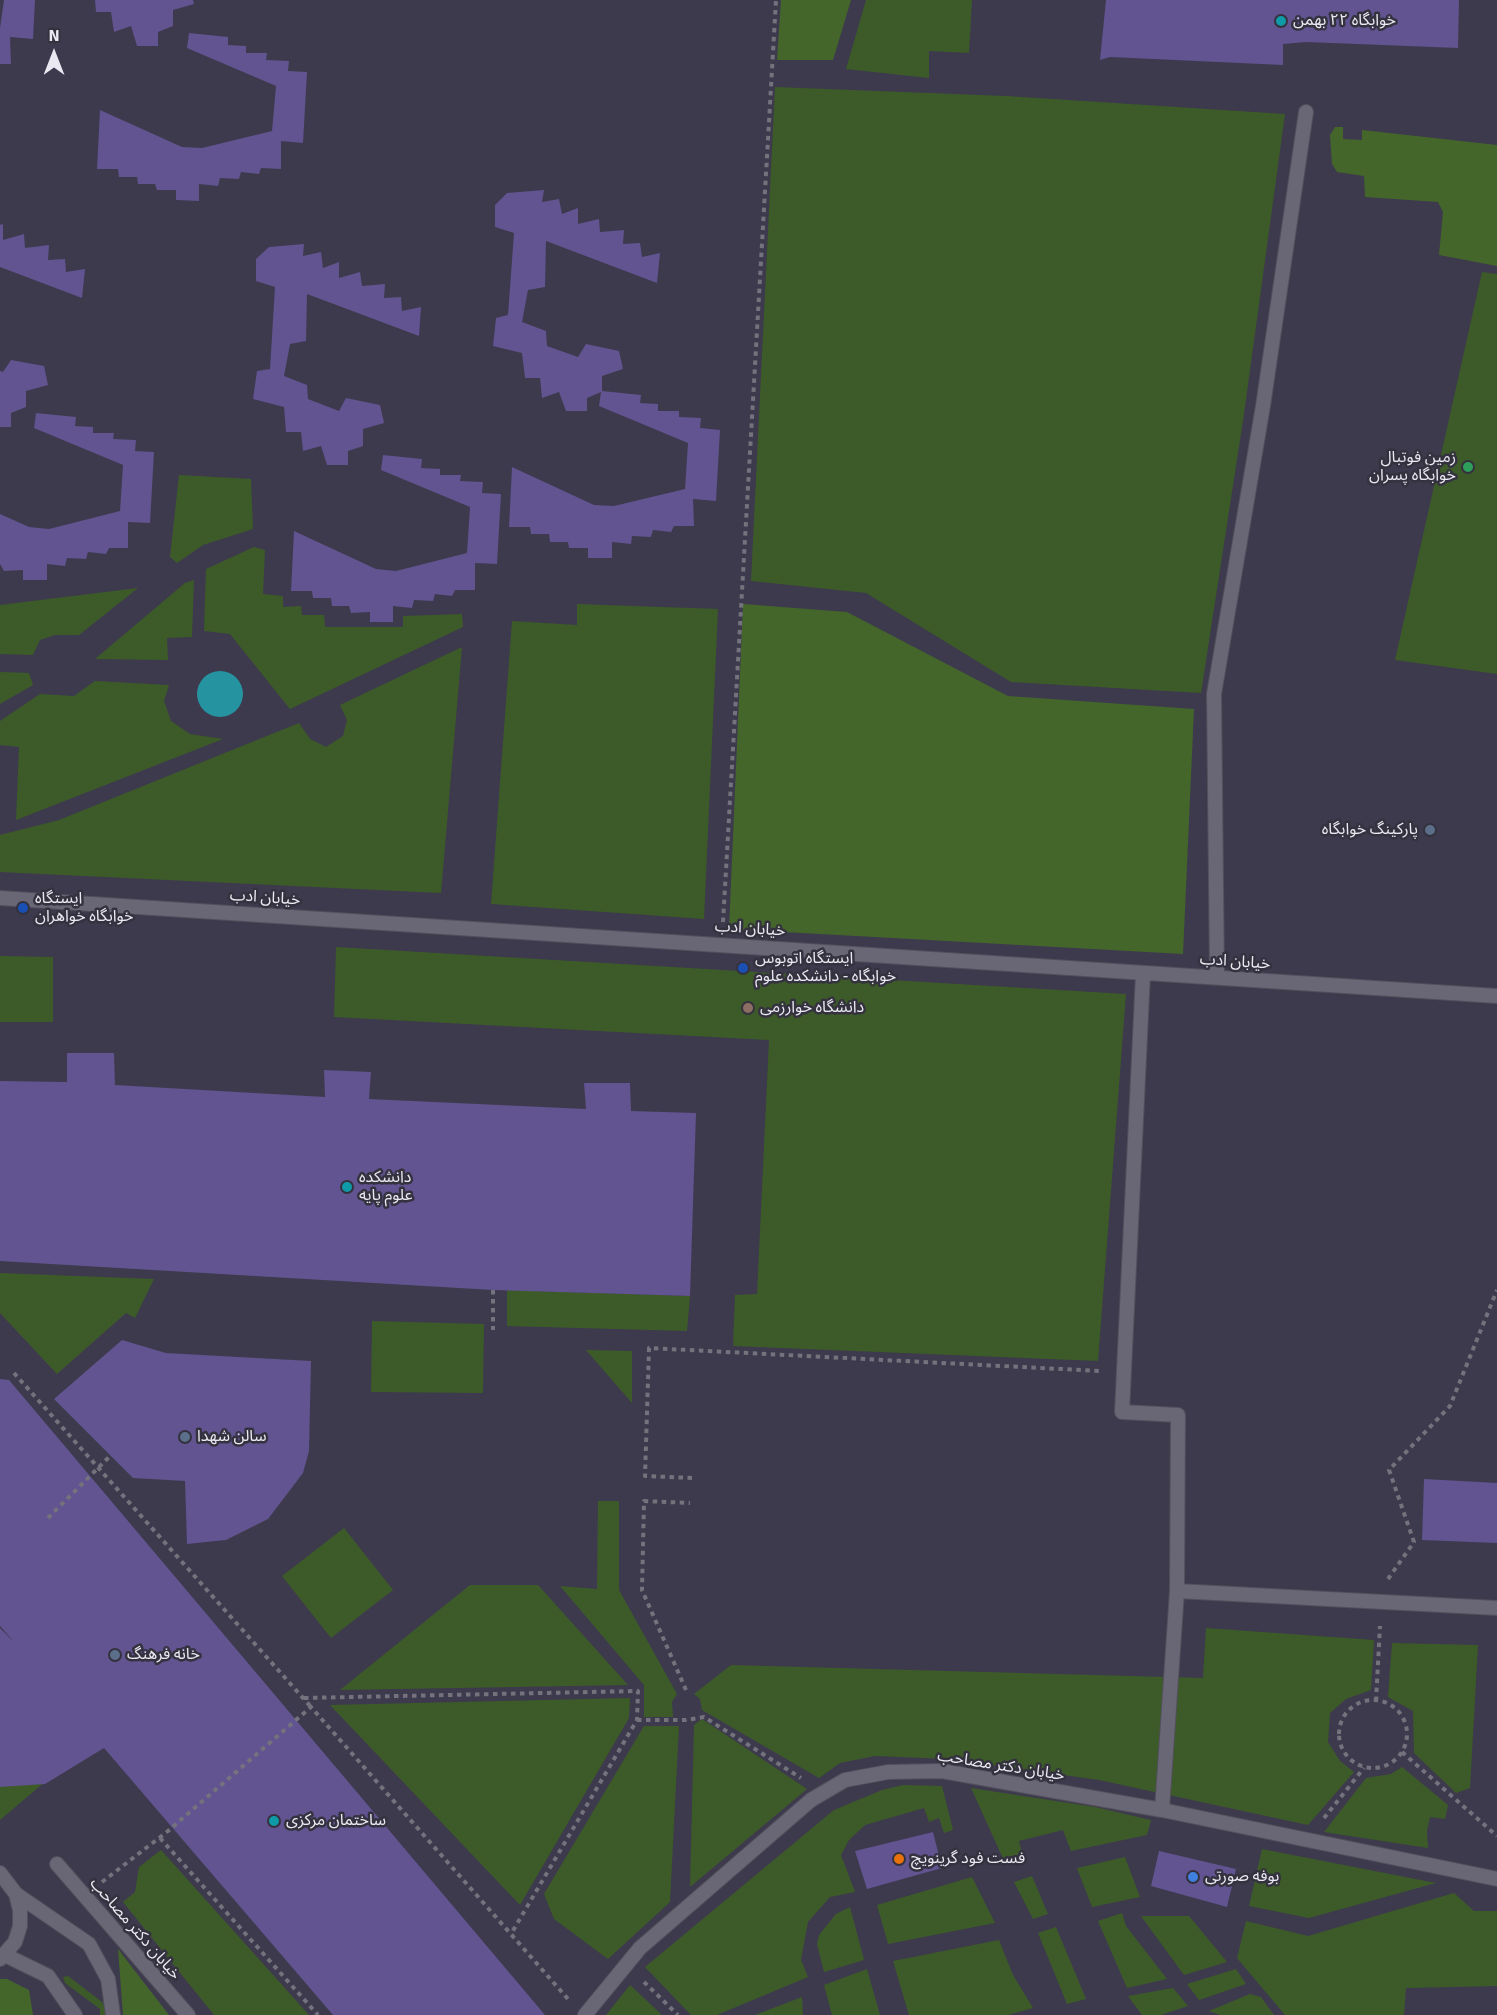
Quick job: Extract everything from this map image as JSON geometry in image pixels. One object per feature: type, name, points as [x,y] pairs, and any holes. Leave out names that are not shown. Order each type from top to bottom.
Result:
[{"type":"lane","points":[[1217,977],[1214,694],[1263,406],[1306,112]]},
{"type":"lane","name":"خیابان ادب","points":[[0,898],[1497,996]]},
{"type":"lane","points":[[1143,974],[1122,1412],[1178,1415],[1177,1592],[1162,1810]]},
{"type":"lane","points":[[1177,1592],[1497,1608]]},
{"type":"lane","name":"خیابان دکتر مصاحب","points":[[579,2010],[640,1948],[811,1800],[845,1780],[888,1772],[942,1771],[1162,1810],[1497,1879]]},
{"type":"lane","name":"خیابان دکتر مصاحب","points":[[57,1864],[188,2015]]},
{"type":"lane","points":[[0,1873],[16,1894],[89,1944],[108,1978],[113,2015]]},
{"type":"lane","points":[[16,1894],[20,1910],[20,1926],[15,1942],[2,1957],[48,1976],[75,2015]]},
{"type":"path","points":[[721,944],[776,0]]},
{"type":"path","points":[[493,1290],[493,1330]]},
{"type":"path","points":[[1376,1701],[1383,1585],[1413,1542],[1389,1470],[1450,1406],[1497,1290]]},
{"type":"path","points":[[692,1478],[645,1476],[649,1348],[1110,1371]]},
{"type":"path","points":[[14,1373],[579,2010]]},
{"type":"path","points":[[48,1518],[110,1456]]},
{"type":"path","points":[[686,1690],[642,1590],[644,1500],[690,1503]]},
{"type":"path","points":[[304,1698],[638,1691],[637,1720],[511,1934]]},
{"type":"path","points":[[1376,1701],[1395,1707],[1404,1718],[1408,1732],[1406,1747],[1402,1752],[1397,1760],[1384,1767],[1365,1767],[1350,1760],[1343,1750],[1340,1726],[1345,1714],[1354,1705],[1376,1701]]},
{"type":"path","points":[[84,1896],[159,1838],[311,1707]]},
{"type":"path","points":[[637,1720],[686,1720],[704,1716],[824,1793]]},
{"type":"path","points":[[1402,1752],[1497,1836]]},
{"type":"path","points":[[1307,1840],[1365,1767]]},
{"type":"path","points":[[159,1838],[318,2015]]},
{"type":"path","points":[[639,1977],[678,2015]]},
{"type":"shaded area","name":"دانشگاه خوارزمی","points":[[0,0],[1497,0],[1497,2015],[0,2015]]},
{"type":"green space","points":[[781,0],[851,0],[833,60],[777,60]]},
{"type":"green space","points":[[866,0],[972,0],[969,53],[929,51],[929,78],[846,69]]},
{"type":"green space","points":[[775,87],[1006,96],[1285,114],[1244,414],[1201,693],[1011,682],[866,593],[751,581]]},
{"type":"green space","points":[[1335,127],[1343,127],[1343,139],[1362,140],[1362,130],[1497,145],[1497,266],[1439,255],[1443,212],[1438,202],[1365,197],[1364,176],[1337,172],[1332,164],[1330,135]]},
{"type":"green space","name":"زمین فوتبال خوابگاه پسران","points":[[1482,272],[1497,274],[1497,674],[1395,660]]},
{"type":"green space","points":[[179,475],[251,479],[253,529],[203,545],[177,563],[170,557]]},
{"type":"green space","points":[[254,547],[265,550],[263,594],[283,596],[283,607],[301,606],[302,615],[324,615],[325,627],[403,627],[403,616],[462,614],[463,627],[290,709],[230,634],[204,631],[206,569]]},
{"type":"green space","points":[[194,580],[192,637],[167,638],[168,660],[95,659],[185,583]]},
{"type":"green space","points":[[138,588],[79,635],[55,635],[40,640],[33,655],[0,654],[0,605]]},
{"type":"green space","points":[[577,604],[718,609],[704,919],[491,904],[512,621],[577,625]]},
{"type":"green space","points":[[743,604],[847,612],[1008,696],[1194,709],[1183,954],[729,929]]},
{"type":"green space","points":[[462,647],[441,893],[0,872],[0,835],[59,820],[299,723],[310,739],[326,747],[343,736],[347,720],[340,705]]},
{"type":"green space","points":[[0,672],[29,673],[33,685],[0,704]]},
{"type":"green space","points":[[95,681],[169,685],[164,701],[171,721],[190,734],[223,739],[16,820],[19,747],[0,745],[0,721],[40,694],[74,696]]},
{"type":"green space","points":[[336,947],[1126,994],[1098,1361],[733,1346],[735,1295],[757,1294],[769,1040],[334,1017]]},
{"type":"green space","points":[[0,956],[53,957],[53,1022],[0,1022]]},
{"type":"green space","points":[[0,1273],[154,1279],[135,1318],[126,1313],[57,1374],[0,1313]]},
{"type":"green space","points":[[507,1290],[690,1296],[687,1331],[507,1326]]},
{"type":"green space","points":[[372,1321],[484,1324],[483,1393],[371,1392]]},
{"type":"green space","points":[[586,1350],[632,1351],[632,1403]]},
{"type":"green space","points":[[598,1501],[619,1501],[619,1590],[677,1694],[672,1702],[673,1717],[644,1717],[644,1685],[560,1586],[597,1589]]},
{"type":"green space","points":[[344,1528],[393,1590],[331,1638],[282,1576]]},
{"type":"green space","points":[[470,1585],[538,1585],[628,1685],[340,1690]]},
{"type":"green space","points":[[1206,1628],[1374,1640],[1371,1690],[1346,1699],[1330,1713],[1328,1742],[1340,1761],[1354,1772],[1308,1825],[1099,1780],[948,1759],[875,1756],[840,1763],[819,1778],[702,1710],[700,1699],[694,1694],[731,1665],[1203,1678]]},
{"type":"green space","points":[[1392,1643],[1478,1645],[1470,1788],[1456,1793],[1414,1753],[1413,1711],[1388,1697]]},
{"type":"green space","points":[[630,1698],[629,1718],[520,1905],[330,1705]]},
{"type":"green space","points":[[702,1719],[807,1789],[690,1887],[694,1725]]},
{"type":"green space","points":[[644,1726],[679,1726],[670,1902],[608,1959],[554,1919],[544,1894]]},
{"type":"green space","points":[[79,1753],[0,1820],[0,1759]]},
{"type":"green space","points":[[1402,1767],[1448,1805],[1445,1819],[1430,1817],[1427,1831],[1428,1848],[1324,1832],[1366,1778],[1391,1774]]},
{"type":"green space","points":[[903,1785],[942,1786],[953,1830],[944,1833],[939,1818],[929,1822],[924,1808],[865,1825],[849,1840],[841,1855],[855,1892],[830,1897],[808,1922],[801,1960],[808,1977],[717,2015],[691,2015],[645,1967],[834,1810],[882,1790]]},
{"type":"green space","points":[[971,1788],[1095,1807],[1151,1820],[1147,1835],[1071,1851],[1063,1830],[1019,1841],[1024,1862],[1006,1865]]},
{"type":"green space","points":[[1262,1849],[1436,1883],[1309,1918],[1249,1906]]},
{"type":"green space","points":[[161,1850],[309,2015],[214,2015],[123,1902],[135,1892],[139,1867]]},
{"type":"green space","points":[[1125,1857],[1140,1897],[1092,1907],[1077,1868]]},
{"type":"green space","points":[[1032,1876],[1048,1914],[1033,1919],[1014,1882]]},
{"type":"green space","points":[[972,1877],[995,1923],[888,1944],[877,1905]]},
{"type":"green space","points":[[1454,1893],[1474,1911],[1497,1911],[1497,1986],[1406,1988],[1404,2015],[1285,2015],[1237,1958],[1246,1921],[1308,1936]]},
{"type":"green space","points":[[850,1907],[864,1960],[824,1972],[817,1944],[819,1935],[836,1914]]},
{"type":"green space","points":[[1122,1913],[1126,1926],[1167,1979],[1127,1988],[1098,1921]]},
{"type":"green space","points":[[1141,1916],[1189,1916],[1227,1962],[1184,1975]]},
{"type":"green space","points":[[1056,1927],[1086,1999],[1067,2004],[1038,1933]]},
{"type":"green space","points":[[999,1940],[1013,1975],[1033,2008],[1008,2015],[909,2015],[893,1961]]},
{"type":"green space","points":[[118,1949],[169,2015],[123,2015]]},
{"type":"green space","points":[[867,1969],[880,2015],[832,2015],[824,1985]]},
{"type":"green space","points":[[1236,1969],[1246,1984],[1199,2000],[1187,1984]]},
{"type":"green space","points":[[68,1976],[102,2002],[106,2015],[100,2015],[100,2009],[65,1983],[63,1977]]},
{"type":"green space","points":[[0,1979],[7,1979],[29,1990],[33,2015],[0,2015]]},
{"type":"green space","points":[[630,1985],[662,2015],[606,2015]]},
{"type":"green space","points":[[1173,1988],[1188,2006],[1161,2015],[1142,2015],[1128,1996]]},
{"type":"green space","points":[[1250,1994],[1261,1997],[1274,2015],[1220,2015],[1209,2011]]},
{"type":"green space","points":[[802,1997],[803,2015],[755,2015]]},
{"type":"water","points":[[220,671],[236,678],[243,694],[236,710],[220,717],[204,710],[197,694],[204,678]]},
{"type":"building","points":[[4,0],[35,0],[33,39],[10,37],[11,64],[0,64],[0,28]]},
{"type":"building","points":[[95,0],[193,0],[194,4],[173,10],[173,26],[158,32],[158,46],[137,46],[131,26],[114,32],[111,12],[96,12]]},
{"type":"building","name":"خوابگاه ۲۲ بهمن","points":[[1106,0],[1459,0],[1458,48],[1306,42],[1283,44],[1283,65],[1110,57],[1100,60]]},
{"type":"building","points":[[189,33],[228,37],[228,45],[246,46],[246,53],[267,53],[266,60],[289,61],[288,71],[307,72],[303,143],[281,141],[281,169],[261,168],[259,174],[241,172],[239,179],[220,178],[218,186],[199,184],[199,201],[176,200],[176,190],[157,190],[155,184],[138,184],[137,177],[119,177],[118,169],[97,169],[100,110],[182,147],[202,148],[272,131],[276,86],[187,48]]},
{"type":"building","points":[[544,190],[542,202],[559,199],[562,214],[578,208],[578,224],[599,219],[600,232],[624,230],[623,244],[640,243],[642,257],[660,253],[657,283],[546,241],[545,287],[528,290],[522,322],[546,331],[547,346],[578,357],[586,344],[619,351],[623,369],[602,376],[602,391],[641,395],[640,403],[658,404],[658,411],[679,411],[679,417],[701,418],[700,428],[720,430],[716,501],[693,499],[694,526],[674,526],[671,532],[653,530],[651,537],[632,536],[631,544],[612,542],[612,558],[588,558],[588,548],[569,548],[568,542],[550,542],[549,534],[531,534],[530,527],[509,527],[512,467],[594,505],[614,506],[685,489],[688,443],[599,406],[601,392],[587,398],[587,411],[566,411],[559,392],[542,398],[540,378],[525,378],[522,353],[493,346],[496,318],[508,315],[514,233],[495,227],[495,205],[507,193]]},
{"type":"building","points":[[3,224],[3,240],[24,234],[25,248],[49,245],[48,260],[65,259],[66,272],[85,269],[82,298],[0,267],[0,225]]},
{"type":"building","points":[[304,244],[303,256],[321,252],[323,268],[339,262],[339,278],[360,272],[362,286],[385,284],[384,298],[401,297],[402,311],[421,307],[419,336],[307,294],[306,341],[290,344],[284,376],[307,385],[308,399],[339,411],[346,398],[380,405],[384,423],[363,429],[363,446],[348,451],[348,465],[327,465],[321,446],[303,451],[301,432],[286,432],[284,407],[253,399],[257,371],[270,369],[275,287],[256,281],[256,259],[269,247]]},
{"type":"building","points":[[11,360],[44,366],[48,385],[26,391],[26,407],[11,413],[11,427],[0,427],[0,371],[3,372]]},
{"type":"building","points":[[36,413],[76,417],[75,426],[93,427],[93,433],[114,433],[113,439],[136,440],[135,451],[154,452],[150,523],[128,522],[128,548],[109,548],[106,554],[88,552],[86,559],[67,558],[65,566],[47,564],[47,580],[23,580],[23,570],[4,571],[0,564],[0,514],[29,527],[49,529],[120,511],[123,465],[34,428]]},
{"type":"building","points":[[383,455],[422,459],[421,468],[440,469],[440,475],[461,475],[460,481],[483,482],[482,493],[501,494],[497,564],[475,563],[475,590],[455,590],[452,596],[435,594],[433,601],[414,600],[412,608],[393,606],[393,622],[370,622],[370,612],[351,613],[349,606],[332,606],[331,598],[313,598],[312,591],[291,591],[294,531],[376,569],[396,571],[467,553],[470,507],[381,470]]},
{"type":"building","name":"دانشکده علوم پایه","points":[[67,1053],[114,1053],[115,1085],[325,1097],[324,1070],[371,1072],[369,1099],[586,1109],[584,1083],[630,1083],[631,1111],[696,1113],[690,1296],[493,1290],[0,1261],[0,1081],[67,1082]]},
{"type":"building","points":[[122,1340],[166,1353],[311,1361],[309,1451],[303,1473],[268,1519],[226,1540],[187,1544],[185,1481],[133,1478],[54,1399]]},
{"type":"building","name":"ساختمان مرکزی","points":[[0,1379],[9,1380],[545,2015],[333,2015],[104,1748],[45,1784],[0,1787],[0,1628],[14,1642],[0,1626]]},
{"type":"building","points":[[1424,1479],[1497,1483],[1497,1543],[1422,1540]]},
{"type":"building","name":"فست فود گرینویچ","points":[[933,1832],[942,1868],[867,1889],[855,1851]]},
{"type":"building","name":"بوفه صورتی","points":[[1159,1851],[1236,1869],[1227,1907],[1151,1886]]},
{"type":"place","name":"خوابگاه ۲۲ بهمن","points":[[1281,21]]},
{"type":"place","name":"زمین فوتبال خوابگاه پسران","points":[[1468,467]]},
{"type":"place","name":"پارکینگ خوابگاه","points":[[1430,830]]},
{"type":"place","name":"ایستگاه خوابگاه خواهران","points":[[23,908]]},
{"type":"place","name":"ایستگاه اتوبوس خوابگاه - دانشکده علوم","points":[[743,968]]},
{"type":"place","name":"دانشگاه خوارزمی","points":[[748,1008]]},
{"type":"place","name":"دانشکده علوم پایه","points":[[347,1187]]},
{"type":"place","name":"سالن شهدا","points":[[185,1437]]},
{"type":"place","name":"خانه فرهنگ","points":[[115,1655]]},
{"type":"place","name":"ساختمان مرکزی","points":[[274,1821]]},
{"type":"place","name":"فست فود گرینویچ","points":[[899,1859]]},
{"type":"place","name":"بوفه صورتی","points":[[1193,1877]]}]
